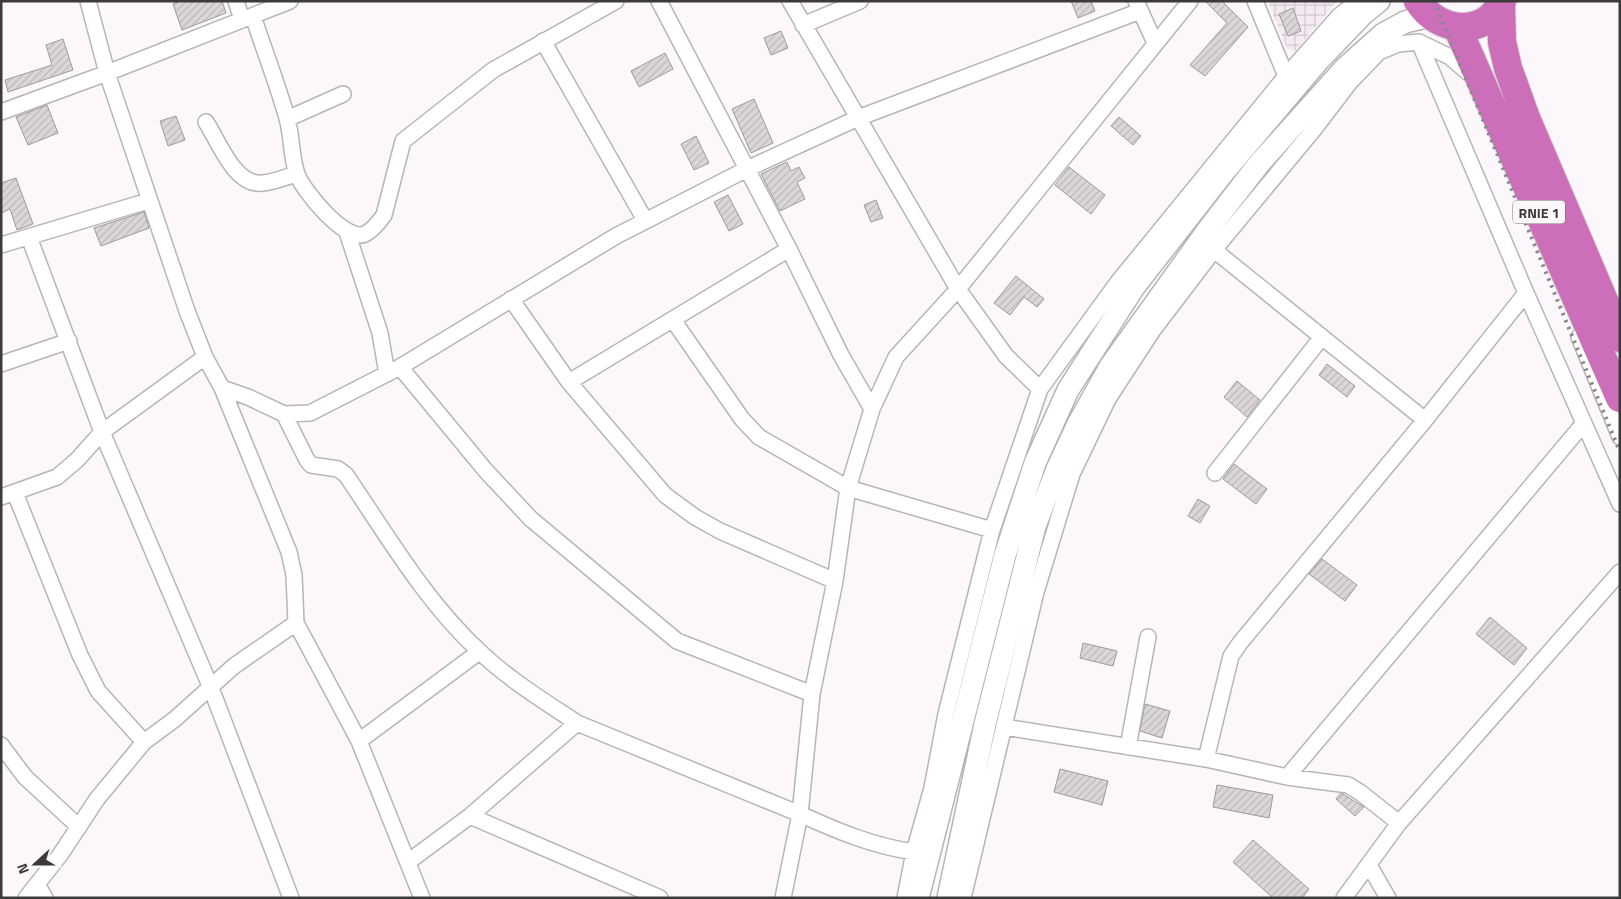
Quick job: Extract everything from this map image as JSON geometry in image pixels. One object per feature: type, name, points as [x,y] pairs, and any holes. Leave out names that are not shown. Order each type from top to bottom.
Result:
[{"type":"highway","name":"RNIE 1","points":[[1502,3],[1490,16],[1477,24],[1457,27],[1620,398]]},
{"type":"highway","name":"RNIE 1","points":[[1502,3],[1502,42],[1508,68],[1526,118],[1620,338]]},
{"type":"highway","points":[[1424,9],[1444,26],[1457,27]]},
{"type":"street","points":[[88,1],[107,73],[148,201],[204,356],[222,388],[288,552],[295,582],[296,624],[359,740],[422,898]]},
{"type":"street","points":[[236,1],[248,18],[287,119],[297,174],[305,190],[347,232],[355,235],[365,234],[384,215],[403,141],[493,70],[616,1]]},
{"type":"street","points":[[1,112],[107,73],[290,1]]},
{"type":"street","points":[[659,1],[789,249],[841,355],[872,409]]},
{"type":"street","points":[[790,1],[958,290],[1006,356],[1040,389]]},
{"type":"street","points":[[803,25],[860,1]]},
{"type":"street","points":[[783,898],[800,814],[812,694],[835,581],[848,488],[872,409],[896,357],[958,290],[1154,43],[1190,1]]},
{"type":"street","points":[[1255,1],[1290,82]]},
{"type":"street","points":[[918,898],[1005,555],[1035,463],[1068,390],[1134,287],[1224,173],[1339,16],[1358,1]]},
{"type":"street","points":[[905,898],[914,852],[932,788],[946,714],[992,530],[1040,389],[1118,282],[1290,82],[1379,1]]},
{"type":"street","points":[[222,388],[248,397],[284,414],[310,413],[393,370],[644,220],[747,169],[858,118],[1138,6],[1154,43]]},
{"type":"street","points":[[948,898],[985,724],[1035,526],[1057,469],[1078,424],[1110,365],[1207,231],[1258,165],[1344,68],[1383,34],[1424,9]]},
{"type":"street","points":[[543,41],[644,220]]},
{"type":"street","points":[[1419,42],[1526,293],[1620,504]]},
{"type":"street","points":[[963,898],[1036,592],[1072,474],[1113,392],[1153,330],[1214,250],[1315,128],[1350,82],[1379,52],[1398,44],[1419,42],[1460,64],[1470,73],[1478,88],[1620,437]]},
{"type":"street","points":[[287,119],[343,94]]},
{"type":"street","points":[[206,122],[239,177],[250,182],[262,184],[297,174]]},
{"type":"street","points":[[1,245],[148,201]]},
{"type":"street","points":[[347,232],[393,370],[531,519],[677,641],[812,694]]},
{"type":"street","points":[[29,237],[102,432],[211,688],[291,898]]},
{"type":"street","points":[[569,382],[789,249]]},
{"type":"street","points":[[1214,250],[1425,420]]},
{"type":"street","points":[[1206,759],[1231,656],[1240,642],[1425,420],[1526,293]]},
{"type":"street","points":[[511,299],[569,382],[665,495],[695,517],[720,531],[835,581]]},
{"type":"street","points":[[673,320],[742,419],[759,437],[848,488],[992,530]]},
{"type":"street","points":[[1214,474],[1322,338]]},
{"type":"street","points":[[1,364],[69,341]]},
{"type":"street","points":[[144,742],[98,691],[8,495],[57,476],[77,460],[102,432],[204,356]]},
{"type":"street","points":[[284,414],[307,460],[312,465],[338,469],[346,475],[419,582],[443,613],[479,652],[528,690],[577,723],[866,841],[914,852]]},
{"type":"street","points":[[1287,777],[1584,423]]},
{"type":"street","points":[[1344,898],[1399,824],[1620,572]]},
{"type":"street","points":[[26,898],[79,827],[97,799],[144,742],[211,688],[234,666],[296,624]]},
{"type":"street","points":[[1128,747],[1148,637]]},
{"type":"street","points":[[359,740],[479,652]]},
{"type":"street","points":[[408,862],[470,816],[577,723]]},
{"type":"street","points":[[1004,726],[1206,759],[1287,777],[1348,785],[1362,793],[1399,824]]},
{"type":"street","points":[[1,744],[25,777],[79,827]]},
{"type":"street","points":[[470,816],[660,898]]},
{"type":"street","points":[[1369,865],[1388,898]]},
{"type":"street","points":[[37,884],[45,898]]},
{"type":"shaded area","points":[[1268,1],[1337,1],[1295,51],[1287,49]]},
{"type":"building","points":[[180,1],[222,1],[226,13],[182,30],[173,4]]},
{"type":"building","points":[[1071,1],[1091,1],[1095,11],[1078,18]]},
{"type":"building","points":[[1205,1],[1222,1],[1248,27],[1205,76],[1190,65],[1227,23]]},
{"type":"building","points":[[1293,8],[1301,31],[1288,36],[1279,14]]},
{"type":"building","points":[[781,31],[788,48],[771,55],[764,38]]},
{"type":"building","points":[[63,39],[73,70],[8,92],[5,80],[52,65],[46,45]]},
{"type":"building","points":[[665,53],[673,69],[639,87],[631,71]]},
{"type":"building","points":[[754,99],[773,143],[751,153],[732,109]]},
{"type":"building","points":[[47,105],[58,133],[28,145],[16,117]]},
{"type":"building","points":[[176,116],[185,140],[168,146],[160,121]]},
{"type":"building","points":[[1119,117],[1141,136],[1133,145],[1111,126]]},
{"type":"building","points":[[696,136],[709,163],[694,170],[681,144]]},
{"type":"building","points":[[787,162],[791,171],[799,167],[805,178],[797,182],[805,199],[780,211],[761,174]]},
{"type":"building","points":[[1069,167],[1105,195],[1091,214],[1055,185]]},
{"type":"building","points":[[16,178],[33,224],[17,230],[10,209],[1,213],[1,183]]},
{"type":"building","points":[[728,195],[743,224],[729,231],[714,202]]},
{"type":"building","points":[[876,200],[883,218],[871,222],[864,205]]},
{"type":"building","points":[[144,212],[149,228],[101,246],[94,228]]},
{"type":"building","points":[[1016,276],[1044,299],[1037,307],[1024,297],[1010,315],[994,303]]},
{"type":"building","points":[[1327,364],[1355,386],[1347,397],[1319,375]]},
{"type":"building","points":[[1237,381],[1260,400],[1247,417],[1224,397]]},
{"type":"building","points":[[1234,464],[1267,489],[1256,504],[1223,479]]},
{"type":"building","points":[[1198,499],[1210,506],[1200,523],[1188,516]]},
{"type":"building","points":[[1322,559],[1357,585],[1345,601],[1309,574]]},
{"type":"building","points":[[1490,617],[1527,648],[1514,665],[1476,634]]},
{"type":"building","points":[[1083,643],[1117,651],[1113,666],[1080,658]]},
{"type":"building","points":[[1145,704],[1170,711],[1162,738],[1140,731]]},
{"type":"building","points":[[1060,769],[1108,781],[1102,805],[1054,792]]},
{"type":"building","points":[[1217,785],[1273,795],[1269,818],[1213,807]]},
{"type":"building","points":[[1341,793],[1364,807],[1355,816],[1336,799]]},
{"type":"building","points":[[1253,840],[1309,889],[1302,898],[1273,898],[1233,862]]},
{"type":"railway","points":[[1434,1],[1620,452]]}]
